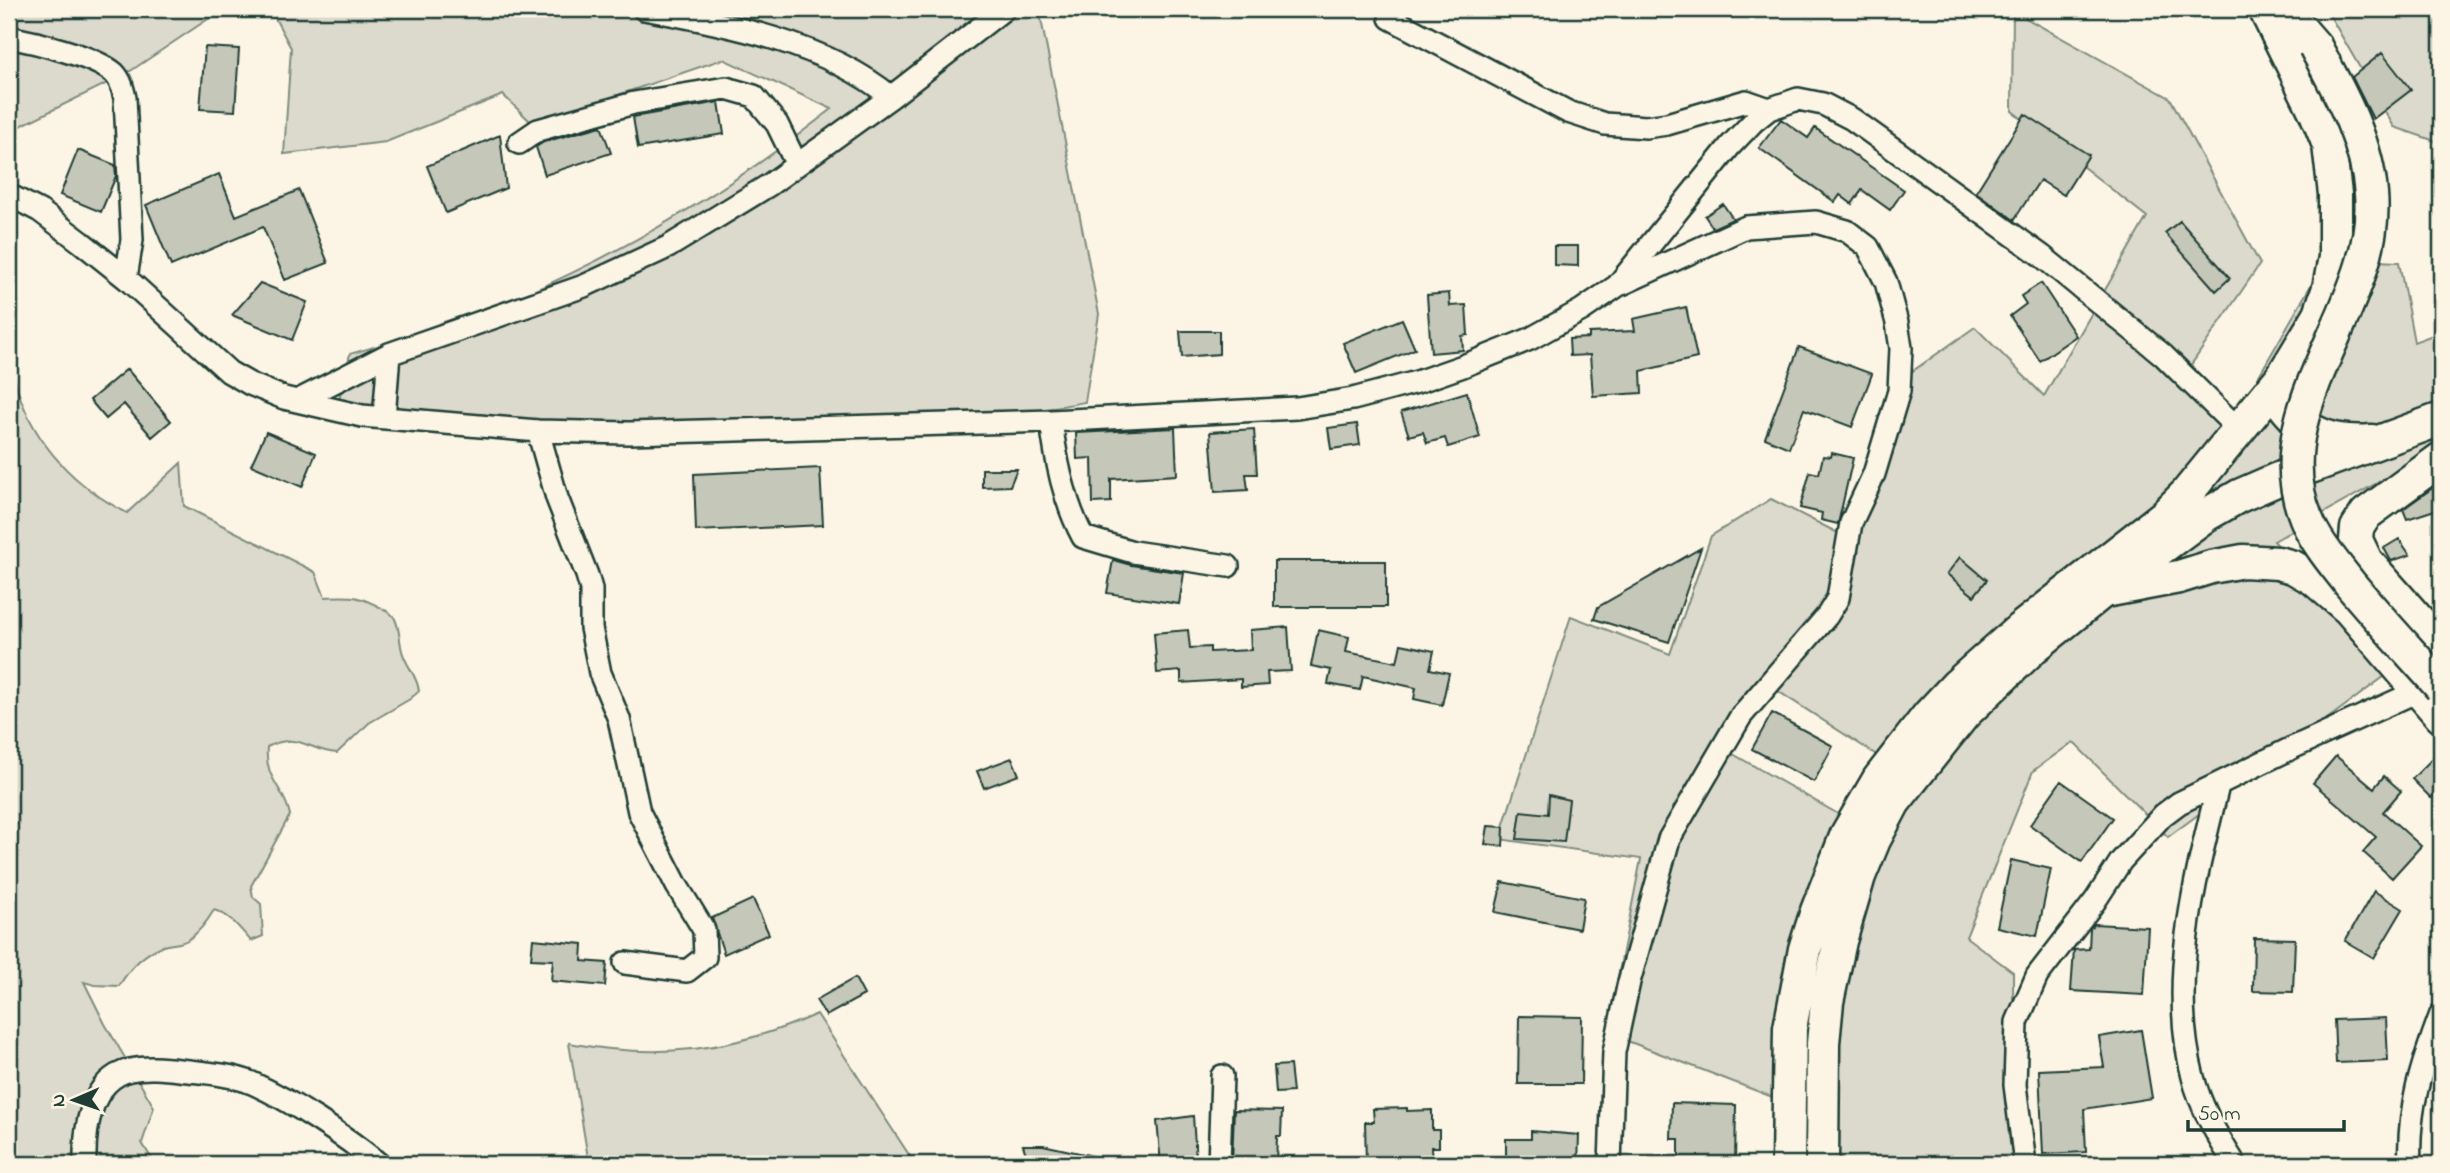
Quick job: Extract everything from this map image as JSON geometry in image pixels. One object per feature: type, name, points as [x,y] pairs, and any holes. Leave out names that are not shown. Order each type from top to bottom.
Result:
[{"type":"highway","points":[[1822,1164],[1823,1043],[1827,1002],[1840,941],[1859,876],[1894,802],[1964,714],[2034,647],[2102,592],[2196,504],[2238,429],[2273,388],[2320,314],[2335,257],[2336,213],[2329,145],[2265,9]]},
{"type":"highway","points":[[2284,9],[2315,46],[2354,123],[2368,168],[2372,195],[2371,224],[2362,270],[2305,406],[2296,454],[2298,495],[2305,518],[2329,558],[2430,689],[2441,716]]},
{"type":"highway","points":[[2273,388],[2293,417],[2322,436],[2355,442],[2387,439]]},
{"type":"highway","points":[[1788,1164],[1790,1028],[1805,949],[1847,834],[1879,779],[1928,716],[1966,677],[2020,629],[2164,516],[2196,504],[2256,488],[2441,419]]},
{"type":"highway","points":[[2441,459],[2366,514],[2357,527],[2356,540],[2367,561],[2441,646]]},
{"type":"highway","points":[[2320,584],[2329,567],[2337,561],[2357,558],[2367,561]]},
{"type":"highway","points":[[2102,592],[2243,561],[2278,563],[2293,567],[2320,584],[2430,689]]},
{"type":"street","points":[[644,9],[748,32],[807,50],[844,64],[871,80],[891,97]]},
{"type":"street","points":[[297,401],[389,354],[584,286],[668,247],[734,207],[891,97],[1004,9]]},
{"type":"street","points":[[1390,18],[1568,112],[1605,124],[1646,127],[1667,124],[1746,101],[1769,109]]},
{"type":"street","points":[[9,37],[65,52],[103,66],[120,80],[125,98],[132,240],[126,278]]},
{"type":"street","points":[[519,143],[538,130],[634,103],[726,88],[754,96],[777,124],[796,163]]},
{"type":"street","points":[[1617,286],[1731,146],[1769,109],[1798,99],[1823,104],[1852,119],[2042,256],[2163,355],[2238,429]]},
{"type":"street","points":[[9,195],[40,211],[126,278],[229,372],[250,384],[297,401],[362,416],[538,431],[629,433],[1051,421],[1297,408],[1353,399],[1417,382],[1530,339],[1582,310],[1617,286],[1746,227],[1816,222],[1847,231],[1868,247],[1886,282],[1901,348],[1899,391],[1874,474],[1851,523],[1839,598],[1827,616],[1741,716],[1669,838],[1632,970],[1615,1052],[1610,1164]]},
{"type":"street","points":[[384,418],[389,354]]},
{"type":"street","points":[[1051,421],[1062,483],[1074,520],[1083,537],[1133,552],[1228,566]]},
{"type":"street","points":[[538,431],[557,498],[591,589],[591,628],[600,673],[619,719],[639,812],[677,886],[704,930],[705,957],[687,971],[625,962]]},
{"type":"street","points":[[2025,1164],[2015,1085],[2017,1022],[2036,976],[2095,901],[2121,862],[2163,815],[2179,803],[2292,748],[2430,689]]},
{"type":"street","points":[[2218,786],[2197,880],[2185,956],[2183,1021],[2193,1078],[2217,1136],[2235,1164]]},
{"type":"street","points":[[2410,1164],[2414,1094],[2441,1014]]},
{"type":"street","points":[[85,1164],[90,1112],[99,1093],[110,1079],[129,1070],[154,1068],[216,1074],[250,1083],[356,1145],[379,1164]]},
{"type":"street","points":[[1219,1164],[1222,1076]]},
{"type":"shaded area","points":[[9,9],[223,9],[126,74],[12,130],[9,141]]},
{"type":"shaded area","points":[[270,9],[621,9],[646,12],[649,9],[1039,9],[1099,314],[1085,402],[954,425],[866,416],[515,425],[335,416],[350,354],[437,328],[501,305],[604,257],[721,189],[832,109],[723,59],[533,124],[503,95],[386,142],[284,154],[291,48]]},
{"type":"shaded area","points":[[2266,9],[2326,9],[2274,20]]},
{"type":"shaded area","points":[[2326,9],[2441,9],[2441,143],[2394,127]]},
{"type":"shaded area","points":[[2013,11],[2170,98],[2260,264],[2191,365],[2234,419],[2326,259],[2399,262],[2414,342],[2441,332],[2441,447],[2274,541],[2389,673],[2168,837],[2073,742],[2033,771],[1966,937],[2013,972],[2014,1164],[1781,1164],[1775,1098],[1607,1033],[1641,859],[1499,839],[1571,616],[1670,654],[1711,536],[1771,499],[1846,537],[1903,378],[1975,327],[2044,396],[2147,217],[2012,111]],"holes":[[[1767,684],[1892,765],[1854,823],[1726,750]]]},
{"type":"shaded area","points":[[9,343],[16,385],[35,430],[60,463],[91,491],[127,513],[181,463],[184,506],[315,572],[325,597],[361,599],[391,614],[398,627],[404,656],[419,691],[369,723],[337,753],[296,741],[267,747],[269,768],[290,815],[251,886],[253,897],[261,904],[263,936],[251,941],[230,919],[214,910],[203,926],[189,939],[163,946],[143,957],[119,986],[84,982],[105,1024],[154,1107],[142,1143],[155,1164],[9,1164]]},
{"type":"shaded area","points":[[817,1014],[915,1164],[589,1164],[569,1043],[634,1051],[695,1049],[755,1037]]},
{"type":"building","points":[[205,47],[239,49],[235,111],[200,109]]},
{"type":"building","points":[[2382,53],[2411,90],[2373,119],[2352,77]]},
{"type":"building","points":[[719,102],[724,134],[638,148],[633,117]]},
{"type":"building","points":[[2025,114],[2089,155],[2064,195],[2040,180],[2014,220],[1976,192]]},
{"type":"building","points":[[1781,119],[1808,138],[1815,128],[1904,190],[1890,210],[1862,190],[1852,204],[1840,195],[1835,202],[1759,148]]},
{"type":"building","points":[[601,126],[611,153],[545,175],[536,147],[544,142]]},
{"type":"building","points":[[500,135],[506,188],[446,213],[427,166]]},
{"type":"building","points":[[78,150],[115,165],[116,176],[101,212],[60,195]]},
{"type":"building","points":[[219,174],[236,216],[299,190],[328,263],[285,280],[263,227],[171,266],[146,205]]},
{"type":"building","points":[[1723,204],[1733,219],[1713,228],[1705,216]]},
{"type":"building","points":[[2180,221],[2230,278],[2216,291],[2165,233]]},
{"type":"building","points":[[1554,246],[1578,246],[1578,266],[1554,265]]},
{"type":"building","points":[[260,283],[307,302],[292,340],[232,315]]},
{"type":"building","points":[[2041,283],[2076,336],[2040,361],[2010,316],[2026,304],[2021,296]]},
{"type":"building","points":[[1449,293],[1450,306],[1466,305],[1468,335],[1462,336],[1463,350],[1431,353],[1427,295]]},
{"type":"building","points":[[1686,307],[1697,358],[1641,371],[1642,393],[1593,396],[1590,355],[1570,356],[1569,339],[1589,338],[1589,333],[1635,331],[1633,319]]},
{"type":"building","points":[[1402,319],[1415,349],[1356,373],[1343,343]]},
{"type":"building","points":[[1180,331],[1219,331],[1219,354],[1182,357]]},
{"type":"building","points":[[1799,347],[1872,374],[1852,427],[1804,409],[1789,448],[1765,438]]},
{"type":"building","points":[[127,369],[171,421],[152,437],[124,404],[106,419],[90,400]]},
{"type":"building","points":[[1467,392],[1480,437],[1448,447],[1445,438],[1427,443],[1423,432],[1409,436],[1401,412]]},
{"type":"building","points":[[1357,424],[1360,445],[1331,449],[1328,428]]},
{"type":"building","points":[[1175,428],[1177,475],[1111,479],[1111,502],[1093,503],[1092,458],[1077,459],[1076,433]]},
{"type":"building","points":[[1254,429],[1257,474],[1246,474],[1248,490],[1215,492],[1210,432]]},
{"type":"building","points":[[266,432],[316,453],[302,487],[251,465]]},
{"type":"building","points":[[1832,453],[1853,458],[1838,524],[1821,520],[1822,513],[1800,508],[1810,472],[1819,474],[1823,456],[1831,457]]},
{"type":"building","points":[[820,468],[823,525],[696,531],[694,474]]},
{"type":"building","points":[[982,469],[1017,469],[1010,486],[982,487]]},
{"type":"building","points":[[2441,482],[2441,508],[2407,519],[2403,509]]},
{"type":"building","points":[[2399,539],[2410,555],[2391,561],[2384,548]]},
{"type":"building","points":[[1701,548],[1669,642],[1594,619],[1598,607]]},
{"type":"building","points":[[1960,557],[1987,580],[1974,596],[1947,574]]},
{"type":"building","points":[[1113,560],[1184,573],[1179,604],[1107,593]]},
{"type":"building","points":[[1274,561],[1386,561],[1386,607],[1274,607]]},
{"type":"building","points":[[1288,627],[1291,671],[1267,672],[1268,685],[1241,687],[1241,679],[1181,683],[1181,671],[1157,673],[1154,633],[1188,630],[1190,648],[1210,647],[1210,652],[1251,650],[1250,630]]},
{"type":"building","points":[[1318,630],[1349,637],[1346,652],[1397,662],[1401,644],[1434,651],[1430,669],[1449,673],[1442,705],[1414,699],[1416,688],[1363,676],[1360,690],[1328,684],[1331,670],[1311,666]]},
{"type":"building","points":[[1772,713],[1833,746],[1814,782],[1752,749]]},
{"type":"building","points":[[2441,750],[2441,788],[2431,798],[2412,779]]},
{"type":"building","points":[[2336,756],[2374,788],[2384,776],[2401,791],[2383,812],[2421,846],[2392,878],[2363,852],[2376,837],[2313,783]]},
{"type":"building","points":[[1012,758],[1019,775],[984,788],[977,771]]},
{"type":"building","points":[[2061,781],[2113,818],[2082,862],[2030,825]]},
{"type":"building","points":[[1549,795],[1569,800],[1564,842],[1517,839],[1521,811],[1548,814]]},
{"type":"building","points":[[1488,826],[1504,827],[1503,846],[1485,844]]},
{"type":"building","points":[[2011,860],[2051,869],[2037,936],[1997,927]]},
{"type":"building","points":[[1502,882],[1584,898],[1579,929],[1495,912]]},
{"type":"building","points":[[2374,891],[2403,909],[2374,958],[2345,941]]},
{"type":"building","points":[[753,899],[769,934],[724,954],[712,918]]},
{"type":"building","points":[[2094,924],[2148,927],[2144,995],[2071,991],[2074,950],[2089,949],[2090,928]]},
{"type":"building","points":[[2254,938],[2295,939],[2293,992],[2253,991]]},
{"type":"building","points":[[533,939],[583,944],[582,961],[607,963],[605,986],[551,981],[553,960],[531,959]]},
{"type":"building","points":[[855,978],[864,995],[826,1016],[816,1000]]},
{"type":"building","points":[[1519,1016],[1582,1017],[1581,1084],[1518,1084]]},
{"type":"building","points":[[2386,1018],[2388,1061],[2336,1063],[2334,1020]]},
{"type":"building","points":[[2141,1030],[2152,1098],[2084,1109],[2086,1152],[2043,1154],[2039,1070],[2104,1067],[2099,1037]]},
{"type":"building","points":[[1290,1065],[1293,1092],[1276,1093],[1274,1066]]},
{"type":"building","points":[[1672,1103],[1736,1105],[1735,1164],[1679,1164],[1679,1139],[1671,1139]]},
{"type":"building","points":[[1407,1108],[1407,1111],[1432,1110],[1432,1130],[1439,1130],[1439,1147],[1431,1147],[1432,1162],[1366,1164],[1365,1122],[1374,1122],[1373,1109]]},
{"type":"building","points":[[1234,1110],[1282,1111],[1281,1136],[1277,1136],[1276,1164],[1232,1164]]},
{"type":"building","points":[[1193,1116],[1196,1160],[1161,1164],[1157,1121]]},
{"type":"building","points":[[1531,1131],[1579,1135],[1578,1164],[1506,1164],[1506,1139],[1531,1139]]},
{"type":"building","points":[[1023,1145],[1043,1145],[1098,1157],[1097,1164],[1029,1164]]}]
